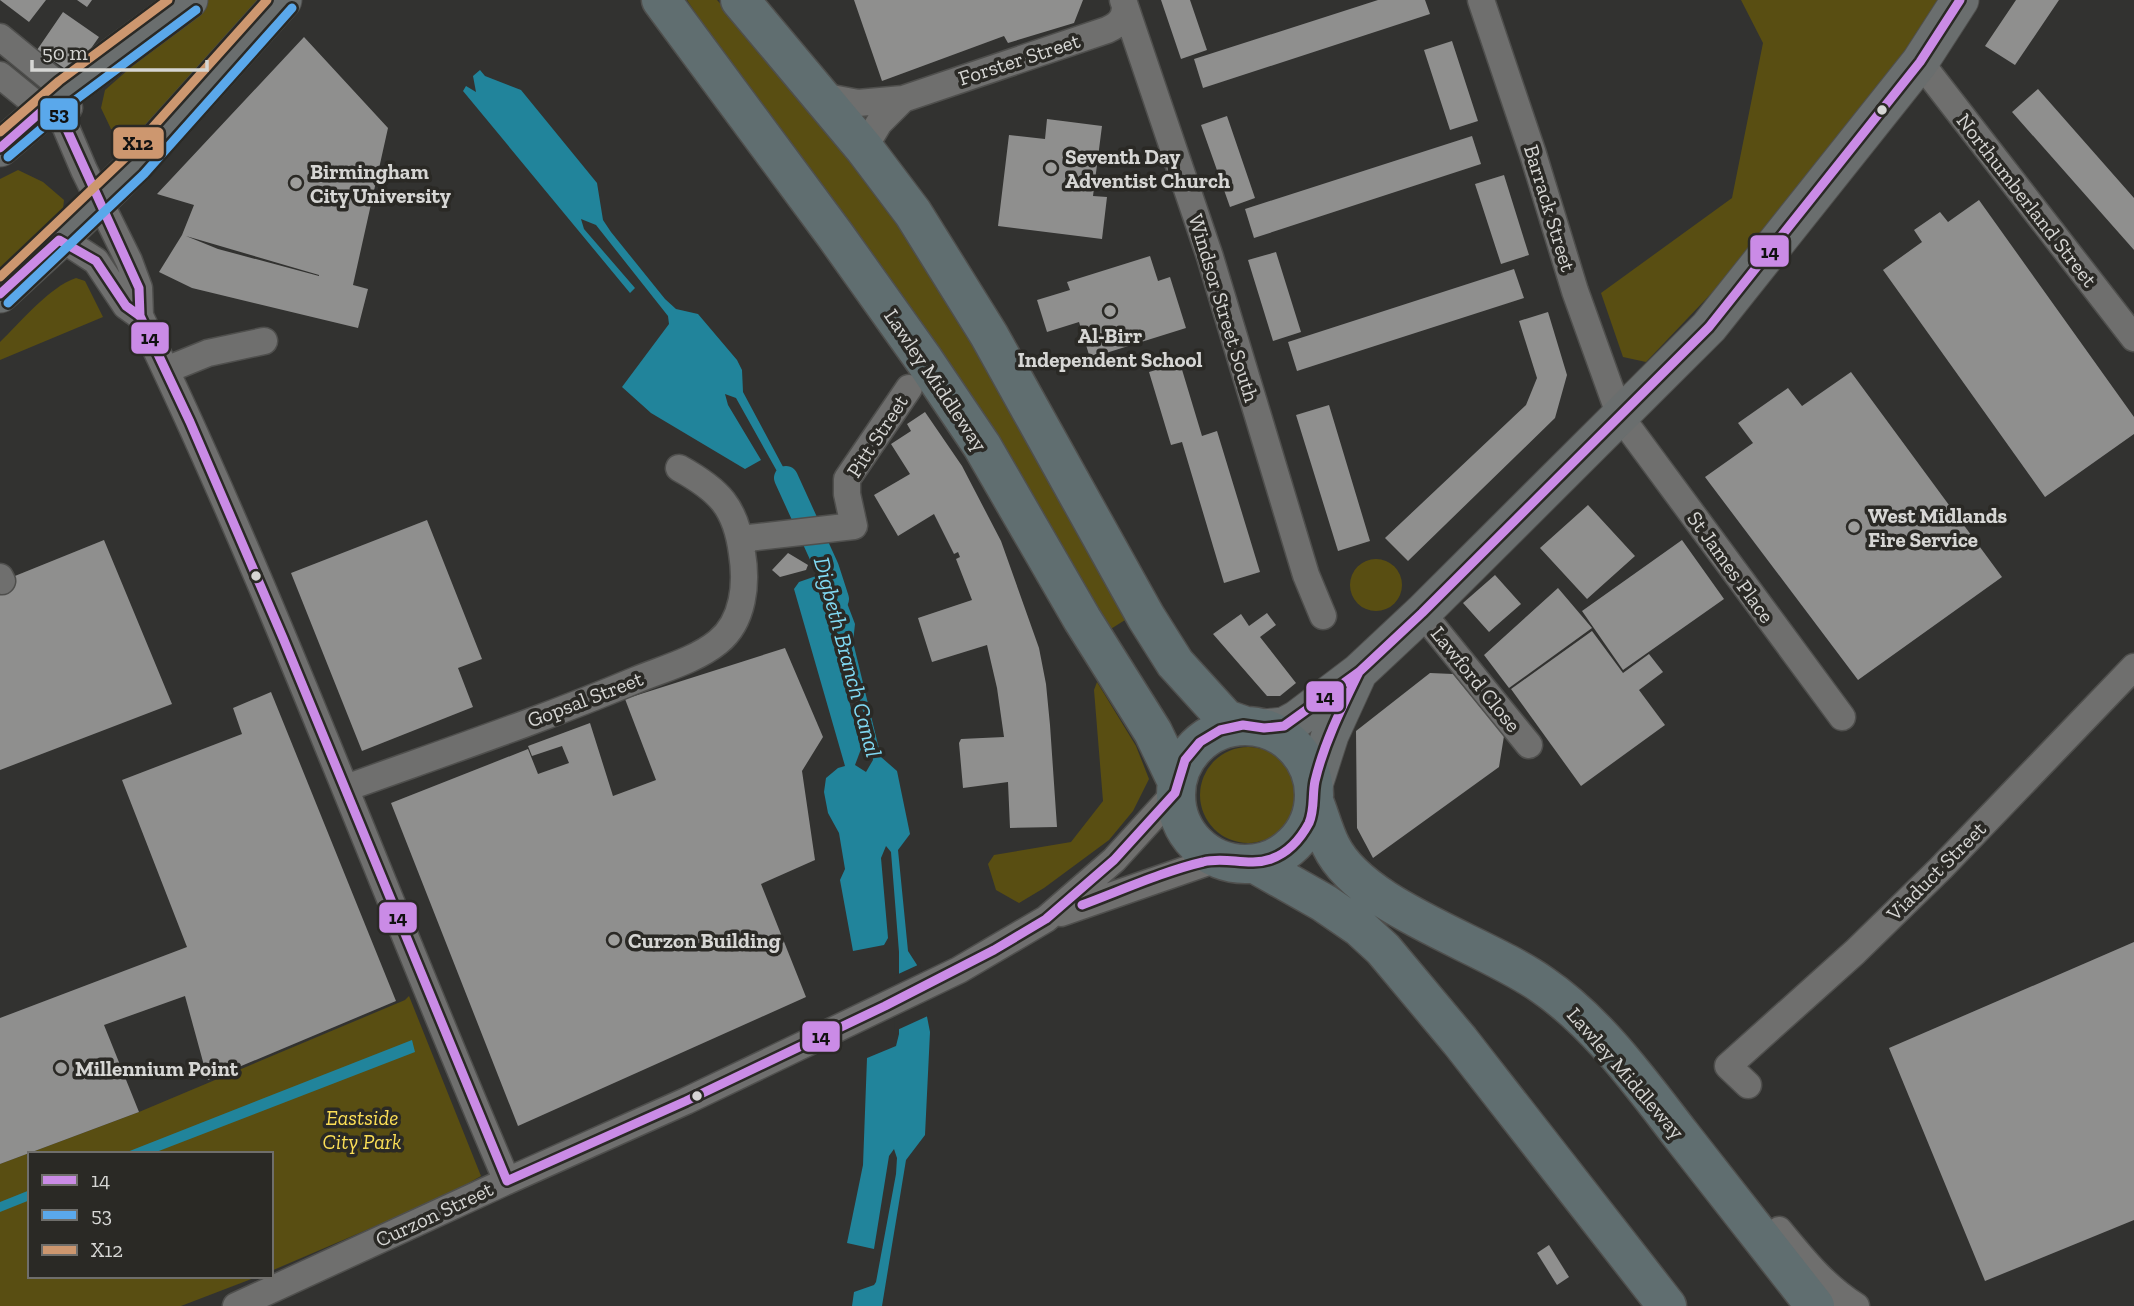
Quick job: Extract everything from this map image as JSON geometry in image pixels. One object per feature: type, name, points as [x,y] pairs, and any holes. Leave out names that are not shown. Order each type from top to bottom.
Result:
[{"type":"highway","name":"Lawley Middleway","points":[[661,0],[835,235],[982,446],[1082,619],[1153,732],[1176,787]]},
{"type":"highway","points":[[740,0],[864,148],[913,213],[989,335],[1146,617],[1175,663],[1226,719],[1276,733],[1297,749],[1311,772],[1314,793],[1311,819],[1302,835],[1289,849],[1273,859],[1255,864],[1236,864],[1217,859],[1191,839],[1182,825],[1177,809],[1176,787],[1185,760],[1200,742],[1220,730],[1253,727]]},
{"type":"highway","name":"Lawley Middleway","points":[[1314,793],[1331,846],[1338,858],[1361,882],[1382,899],[1509,963],[1542,984],[1600,1036],[1657,1104],[1815,1306]]},
{"type":"highway","points":[[1255,864],[1324,903],[1359,927],[1383,949],[1460,1041],[1667,1306]]},
{"type":"main road","points":[[0,148],[58,108],[189,0]]},
{"type":"main road","points":[[0,294],[173,123],[283,0]]},
{"type":"main road","points":[[1253,727],[1284,726],[1359,672],[1422,613],[1709,327],[1920,62],[1960,0]]},
{"type":"main road","points":[[1314,793],[1330,735],[1359,672]]},
{"type":"street","name":"Barrack Street","points":[[1481,0],[1587,327],[1620,416]]},
{"type":"street","name":"Forster Street","points":[[821,96],[859,103],[903,99],[1117,26],[1125,16],[1124,4]]},
{"type":"street","name":"Windsor Street South","points":[[1124,4],[1206,244],[1310,587],[1323,616]]},
{"type":"street","points":[[0,37],[58,108],[96,261],[126,306],[140,316]]},
{"type":"street","name":"Northumberland Street","points":[[1920,62],[2134,338]]},
{"type":"street","points":[[0,75],[58,108]]},
{"type":"street","name":"Forster Street","points":[[864,148],[879,123],[903,99]]},
{"type":"street","points":[[82,211],[139,288],[140,316],[284,636],[507,1181]]},
{"type":"street","points":[[166,370],[208,353],[264,341]]},
{"type":"street","name":"Pitt Street","points":[[740,539],[854,526],[847,494],[847,479],[909,388]]},
{"type":"street","name":"St James Place","points":[[1620,416],[1842,718]]},
{"type":"street","name":"Gopsal Street","points":[[346,788],[610,691],[700,653],[719,641],[738,612],[743,593],[745,571],[740,539],[731,508],[692,475],[679,468]]},
{"type":"street","name":"Lawford Close","points":[[1422,613],[1529,745]]},
{"type":"street","name":"Viaduct Street","points":[[1748,1085],[1728,1066],[1855,952],[1912,896],[2134,667]]},
{"type":"street","name":"Curzon Street","points":[[236,1306],[686,1101],[936,981],[994,950],[1046,919],[1114,860],[1176,787]]},
{"type":"street","name":"Curzon Street","points":[[1046,919],[1217,859]]},
{"type":"street","points":[[1657,1104],[1712,1147],[1813,1271],[1833,1292],[1856,1306]]},
{"type":"green space","points":[[208,0],[270,0],[138,139],[111,129],[101,108],[105,90]]},
{"type":"green space","points":[[687,0],[717,0],[789,79],[872,187],[940,287],[1030,439],[1125,620],[1106,632]]},
{"type":"green space","points":[[1741,0],[1941,0],[1913,43],[1765,237],[1646,362],[1623,357],[1601,293],[1732,198],[1763,43]]},
{"type":"green space","points":[[18,170],[43,182],[64,200],[62,218],[0,283],[0,179]]},
{"type":"green space","points":[[76,278],[85,281],[103,317],[0,360],[0,342],[45,297]]},
{"type":"green space","points":[[1376,559],[1395,566],[1402,585],[1395,604],[1376,611],[1357,604],[1350,585],[1357,566]]},
{"type":"green space","points":[[1097,682],[1136,746],[1149,779],[1133,811],[1109,840],[1019,903],[996,890],[988,864],[994,855],[1071,842],[1103,801],[1094,690]]},
{"type":"green space","points":[[1248,747],[1267,750],[1282,761],[1293,776],[1296,795],[1293,814],[1282,829],[1267,840],[1248,843],[1229,840],[1214,829],[1203,814],[1200,795],[1203,776],[1214,761],[1229,750]]},
{"type":"green space","name":"Eastside City Park","points":[[409,996],[481,1176],[448,1195],[273,1270],[273,1152],[32,1152],[139,1112]]},
{"type":"green space","name":"Eastside City Park","points":[[28,1154],[28,1278],[254,1278],[181,1306],[0,1306],[0,1164]]},
{"type":"water","points":[[480,70],[485,76],[521,90],[597,183],[603,220],[611,232],[665,299],[676,309],[698,314],[737,360],[742,370],[743,392],[805,508],[794,506],[736,398],[725,394],[728,405],[761,460],[745,469],[651,413],[622,387],[669,324],[668,316],[596,225],[581,219],[584,229],[635,288],[630,293],[463,91],[466,86],[476,92],[473,76]]},
{"type":"water","points":[[821,567],[834,569],[855,624],[853,642],[881,757],[897,771],[910,834],[898,850],[908,951],[917,965],[930,1032],[925,1135],[906,1160],[882,1306],[852,1306],[854,1292],[876,1282],[896,1174],[897,1158],[894,1149],[889,1156],[874,1249],[847,1243],[863,1165],[867,1058],[896,1046],[899,1034],[899,952],[891,852],[886,846],[881,858],[888,938],[884,945],[853,951],[840,880],[845,869],[839,833],[828,813],[824,792],[826,778],[845,766],[794,589],[799,582],[819,575]],"holes":[[[842,643],[847,648],[871,743],[873,760],[866,772],[855,765],[861,749],[838,656]]]},
{"type":"water","points":[[412,1040],[415,1052],[156,1152],[127,1152]]},
{"type":"water","points":[[28,1191],[28,1201],[0,1212],[0,1202]]},
{"type":"pier","points":[[920,964],[930,1015],[895,1031],[894,976]]},
{"type":"building","points":[[0,0],[46,0],[29,22]]},
{"type":"building","points":[[77,0],[92,0],[87,7]]},
{"type":"building","points":[[854,0],[1083,0],[1074,23],[1008,43],[1004,36],[882,81]]},
{"type":"building","points":[[1161,0],[1190,0],[1207,50],[1181,59]]},
{"type":"building","points":[[1378,0],[1425,0],[1430,14],[1203,88],[1194,59]]},
{"type":"building","points":[[2016,0],[2059,0],[2015,65],[1985,46]]},
{"type":"building","points":[[63,12],[99,37],[78,67],[64,68],[37,50]]},
{"type":"building","name":"Birmingham City University","points":[[304,37],[388,128],[353,285],[368,289],[358,328],[192,288],[159,272],[182,235],[194,205],[157,194]],"holes":[[[186,236],[319,275],[218,249]]]},
{"type":"building","points":[[1452,41],[1478,121],[1450,130],[1424,50]]},
{"type":"building","points":[[2038,89],[2134,198],[2134,250],[2012,112]]},
{"type":"building","points":[[1227,116],[1255,198],[1230,207],[1201,125]]},
{"type":"building","name":"Seventh Day Adventist Church","points":[[1047,119],[1102,126],[1093,196],[1107,197],[1102,239],[998,226],[1009,135],[1045,139]]},
{"type":"building","points":[[1472,136],[1481,164],[1254,238],[1245,209]]},
{"type":"building","points":[[1504,175],[1529,255],[1501,264],[1475,184]]},
{"type":"building","points":[[1979,200],[2134,417],[2134,434],[2045,497],[1883,270],[1922,242],[1914,230],[1940,212],[1948,222]]},
{"type":"building","points":[[1276,252],[1301,332],[1273,341],[1248,260]]},
{"type":"building","points":[[1150,256],[1158,281],[1170,277],[1186,328],[1090,358],[1079,322],[1047,332],[1037,300],[1070,290],[1067,282]]},
{"type":"building","points":[[1514,269],[1524,298],[1297,371],[1288,342]]},
{"type":"building","points":[[1548,312],[1567,375],[1555,418],[1408,561],[1385,538],[1526,405],[1537,378],[1519,321]]},
{"type":"building","points":[[1180,363],[1202,436],[1217,431],[1260,572],[1224,583],[1182,442],[1171,445],[1149,372]]},
{"type":"building","name":"West Midlands Fire Service","points":[[1851,372],[2002,577],[1858,680],[1705,477],[1753,443],[1738,423],[1788,388],[1802,406]]},
{"type":"building","points":[[1329,405],[1370,541],[1338,551],[1296,415]]},
{"type":"building","points":[[925,412],[962,466],[1001,541],[1039,648],[1046,684],[1057,827],[1010,828],[1008,782],[963,788],[959,743],[961,739],[1004,737],[987,645],[932,662],[918,618],[972,600],[956,559],[960,557],[958,552],[954,554],[934,514],[898,536],[874,495],[910,474],[891,444],[911,431],[907,424]]},
{"type":"building","points":[[1588,505],[1635,556],[1587,599],[1540,548]]},
{"type":"building","points":[[427,520],[482,659],[458,668],[473,707],[362,751],[291,573]]},
{"type":"building","points":[[104,540],[172,704],[0,770],[0,582]]},
{"type":"building","points":[[1682,540],[1724,599],[1623,670],[1582,611]]},
{"type":"building","points":[[788,553],[808,565],[806,570],[780,577],[772,570]]},
{"type":"building","points":[[1495,575],[1521,604],[1489,632],[1463,603]]},
{"type":"building","points":[[1558,588],[1592,628],[1509,688],[1484,655]]},
{"type":"building","points":[[1267,613],[1276,625],[1260,637],[1296,683],[1280,696],[1267,696],[1213,634],[1241,614],[1249,626]]},
{"type":"building","points":[[1592,631],[1623,673],[1649,654],[1663,672],[1639,690],[1665,725],[1581,786],[1511,689]]},
{"type":"building","name":"Curzon Building","points":[[785,648],[823,737],[802,771],[815,860],[761,884],[806,997],[518,1126],[391,803],[528,749],[538,774],[569,763],[562,746],[532,756],[528,746],[590,723],[613,796],[656,780],[625,699]]},
{"type":"building","points":[[1430,673],[1453,674],[1504,736],[1499,767],[1373,858],[1357,828],[1356,731]]},
{"type":"building","points":[[271,692],[396,1001],[208,1080],[185,996],[104,1025],[139,1112],[0,1164],[0,1018],[187,947],[122,780],[242,734],[233,708]]},
{"type":"building","points":[[2134,942],[2134,1220],[1985,1281],[1889,1048]]},
{"type":"building","points":[[1549,1245],[1569,1277],[1557,1285],[1537,1253]]},
{"type":"waterway","name":"Digbeth Branch Canal","points":[[786,478],[827,568],[837,599]]},
{"type":"transit line","name":"X12","points":[[0,132],[59,81],[168,0]]},
{"type":"transit line","name":"X12","points":[[0,277],[126,157],[267,0]]},
{"type":"transit line","name":"14","points":[[0,148],[43,110],[64,123],[139,288],[140,316],[190,422],[283,638],[507,1181],[686,1101],[885,1006],[994,950],[1046,919],[1114,860],[1175,793],[1185,760],[1200,742],[1220,730],[1243,725],[1264,728],[1284,726],[1359,672],[1422,613],[1709,327],[1920,62],[1960,0]]},
{"type":"transit line","name":"53","points":[[8,303],[144,174],[292,8]]},
{"type":"transit line","name":"53","points":[[8,157],[74,101],[196,10]]},
{"type":"transit line","name":"14","points":[[0,294],[59,240],[96,261],[126,306],[140,316]]},
{"type":"transit line","name":"14","points":[[1082,905],[1188,866],[1212,860],[1262,861],[1288,849],[1309,823],[1315,781],[1323,753],[1359,672]]},
{"type":"place","name":"Seventh Day Adventist Church","points":[[1051,168]]},
{"type":"place","name":"Birmingham City University","points":[[296,183]]},
{"type":"place","name":"Al-Birr Independent School","points":[[1110,311]]},
{"type":"place","name":"West Midlands Fire Service","points":[[1854,527]]},
{"type":"place","name":"Curzon Building","points":[[614,940]]},
{"type":"place","name":"Millennium Point","points":[[61,1068]]}]
